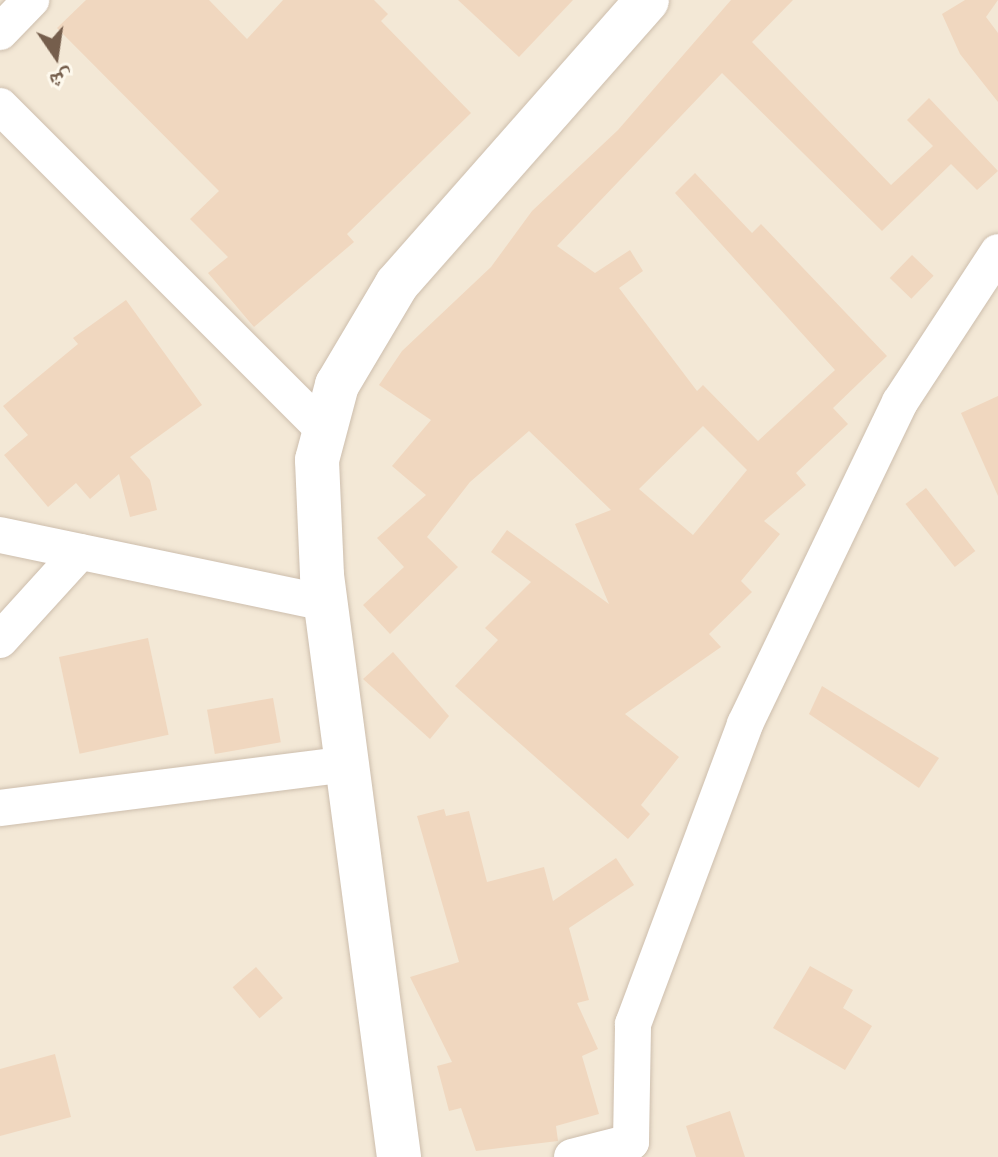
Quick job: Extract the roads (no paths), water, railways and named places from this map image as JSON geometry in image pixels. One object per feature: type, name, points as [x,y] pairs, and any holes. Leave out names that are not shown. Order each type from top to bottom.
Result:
[{"type":"street","points":[[0,32],[31,0]]},
{"type":"street","points":[[399,1157],[325,603],[317,460],[337,385],[397,284],[647,0]]},
{"type":"street","points":[[8,129],[325,431]]},
{"type":"street","points":[[572,1157],[634,1150],[633,1024],[745,724],[900,402],[998,252]]},
{"type":"street","points":[[0,535],[325,603]]},
{"type":"street","points":[[0,640],[80,552]]},
{"type":"street","points":[[0,808],[346,764]]}]
